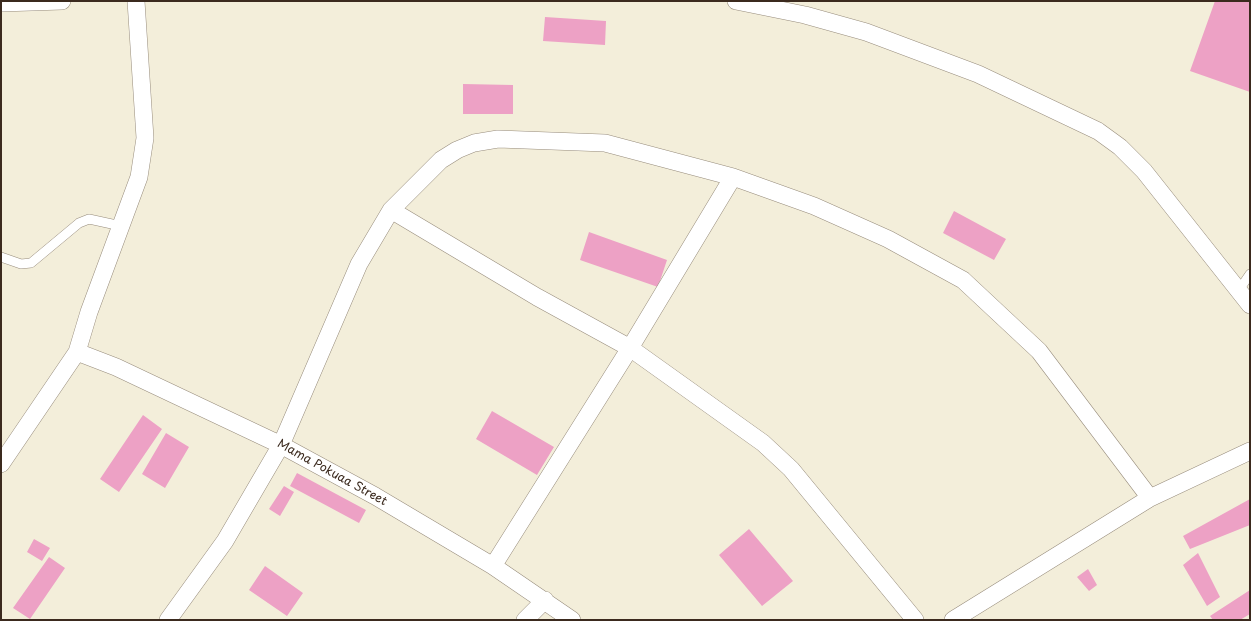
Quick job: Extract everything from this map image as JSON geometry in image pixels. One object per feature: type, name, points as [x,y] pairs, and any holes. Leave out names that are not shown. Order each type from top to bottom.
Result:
[{"type":"street","points":[[1,3],[62,1]]},
{"type":"street","points":[[1,464],[77,352],[89,312],[139,177],[145,138],[136,1]]},
{"type":"street","points":[[736,1],[805,15],[866,32],[978,74],[1098,131],[1120,147],[1144,171],[1250,305]]},
{"type":"street","points":[[168,620],[225,541],[281,445],[359,264],[391,210],[441,160],[457,150],[474,143],[498,139],[605,143],[733,177],[814,206],[881,236],[963,280],[1039,351],[1150,498]]},
{"type":"street","points":[[493,566],[630,348],[733,177]]},
{"type":"street","points":[[391,210],[537,297],[630,348],[763,443],[791,469],[915,620]]},
{"type":"street","name":"Mama Pokuaa Street","points":[[77,352],[116,368],[281,445],[375,496],[493,566],[545,600],[572,620]]},
{"type":"street","points":[[953,620],[1150,498],[1250,451]]},
{"type":"street","points":[[526,620],[545,600]]},
{"type":"lane","points":[[1,257],[21,264],[31,264],[79,223],[89,219],[120,226]]},
{"type":"lane","points":[[1239,290],[1250,274]]},
{"type":"building","points":[[1215,1],[1250,1],[1250,92],[1190,71]]},
{"type":"building","points":[[545,17],[606,21],[605,45],[543,41]]},
{"type":"building","points":[[463,84],[513,85],[513,114],[463,114]]},
{"type":"building","points":[[954,211],[1006,239],[994,260],[943,233]]},
{"type":"building","points":[[589,232],[667,260],[658,287],[580,260]]},
{"type":"building","points":[[492,411],[554,447],[537,475],[476,439]]},
{"type":"building","points":[[143,415],[162,429],[119,492],[100,479]]},
{"type":"building","points":[[166,433],[189,447],[165,488],[142,474]]},
{"type":"building","points":[[297,473],[366,510],[359,523],[290,486]]},
{"type":"building","points":[[284,486],[294,492],[280,516],[269,509]]},
{"type":"building","points":[[1250,499],[1250,525],[1190,549],[1183,536]]},
{"type":"building","points":[[749,529],[793,581],[762,606],[719,555]]},
{"type":"building","points":[[34,539],[50,548],[42,561],[27,552]]},
{"type":"building","points":[[1198,553],[1220,597],[1207,606],[1183,565]]},
{"type":"building","points":[[49,557],[65,568],[30,619],[13,608]]},
{"type":"building","points":[[265,566],[303,593],[287,616],[249,590]]},
{"type":"building","points":[[1088,569],[1097,585],[1089,591],[1077,577]]},
{"type":"building","points":[[1250,590],[1250,614],[1240,620],[1213,620],[1210,616]]}]
